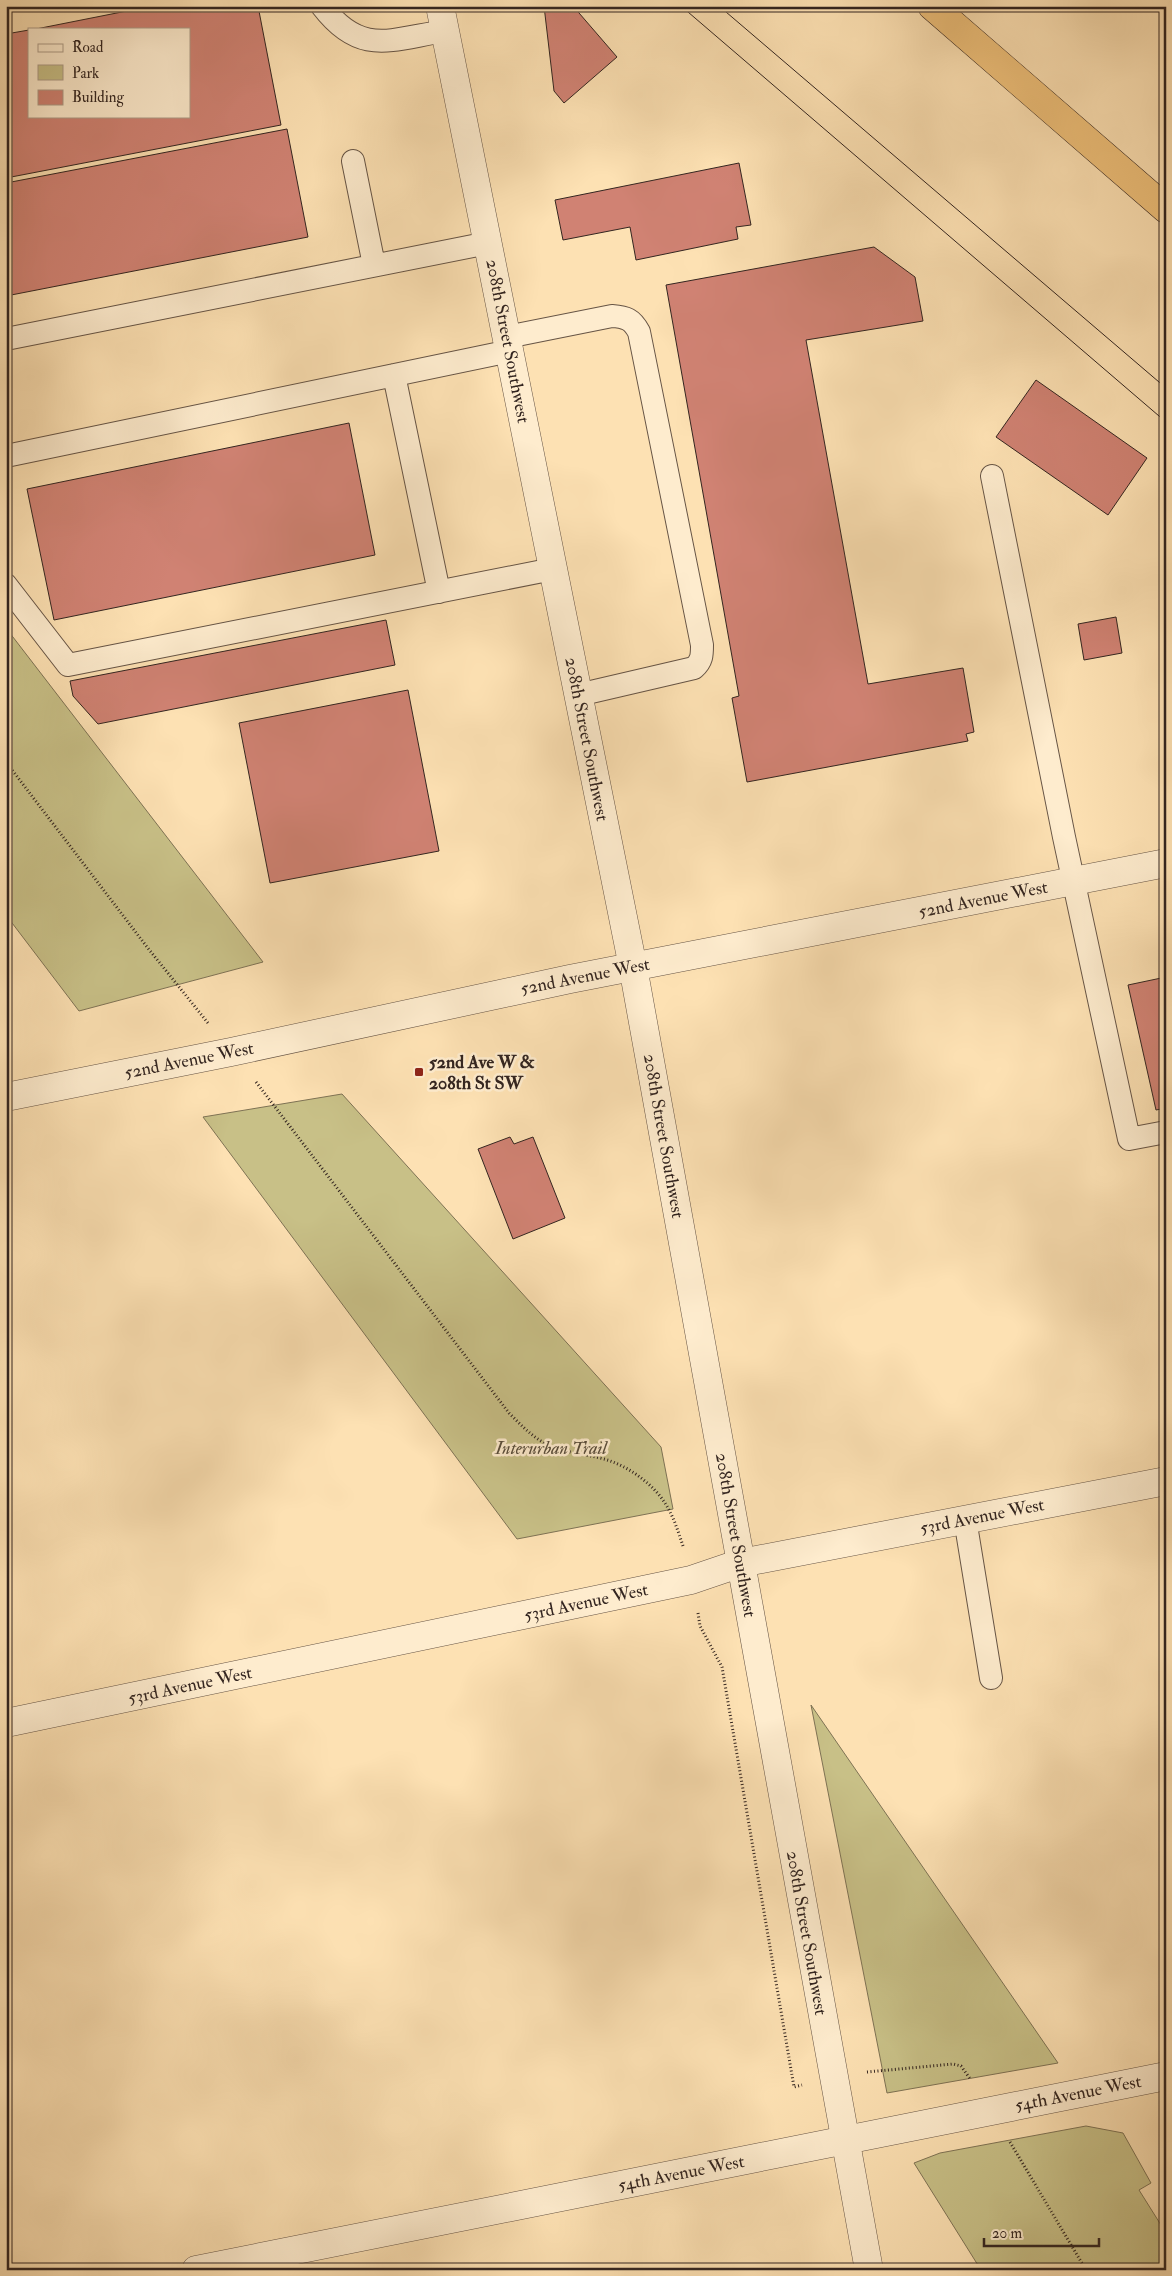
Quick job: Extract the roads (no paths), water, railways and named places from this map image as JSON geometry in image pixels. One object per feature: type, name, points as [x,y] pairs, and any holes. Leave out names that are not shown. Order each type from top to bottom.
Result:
[{"type":"highway","points":[[932,6],[1166,209]]},
{"type":"street","name":"208th Street Southwest","points":[[443,18],[633,967],[869,2270]]},
{"type":"street","name":"52nd Avenue West","points":[[6,1097],[231,1052],[570,978],[1166,863]]},
{"type":"street","name":"53rd Avenue West","points":[[6,1723],[691,1580],[740,1563],[1166,1481]]},
{"type":"street","name":"54th Avenue West","points":[[196,2270],[1166,2076]]},
{"type":"lane","points":[[322,6],[334,22],[354,36],[374,42],[443,18]]},
{"type":"lane","points":[[353,161],[374,266]]},
{"type":"lane","points":[[6,339],[488,243]]},
{"type":"lane","points":[[6,456],[394,375],[612,316],[628,318],[634,323],[639,332],[702,645],[702,656],[694,668],[578,695]]},
{"type":"lane","points":[[394,375],[439,592]]},
{"type":"lane","points":[[992,476],[1074,881],[1129,1139],[1166,1132]]},
{"type":"lane","points":[[6,585],[68,665],[553,569]]},
{"type":"lane","points":[[964,1519],[991,1678]]},
{"type":"tram line","points":[[681,6],[1166,422]]},
{"type":"tram line","points":[[719,6],[1166,388]]},
{"type":"place","name":"52nd Ave W & 208th St SW","points":[[419,1072]]},
{"type":"park label","name":"Interurban Trail","points":[[551,1448]]}]
